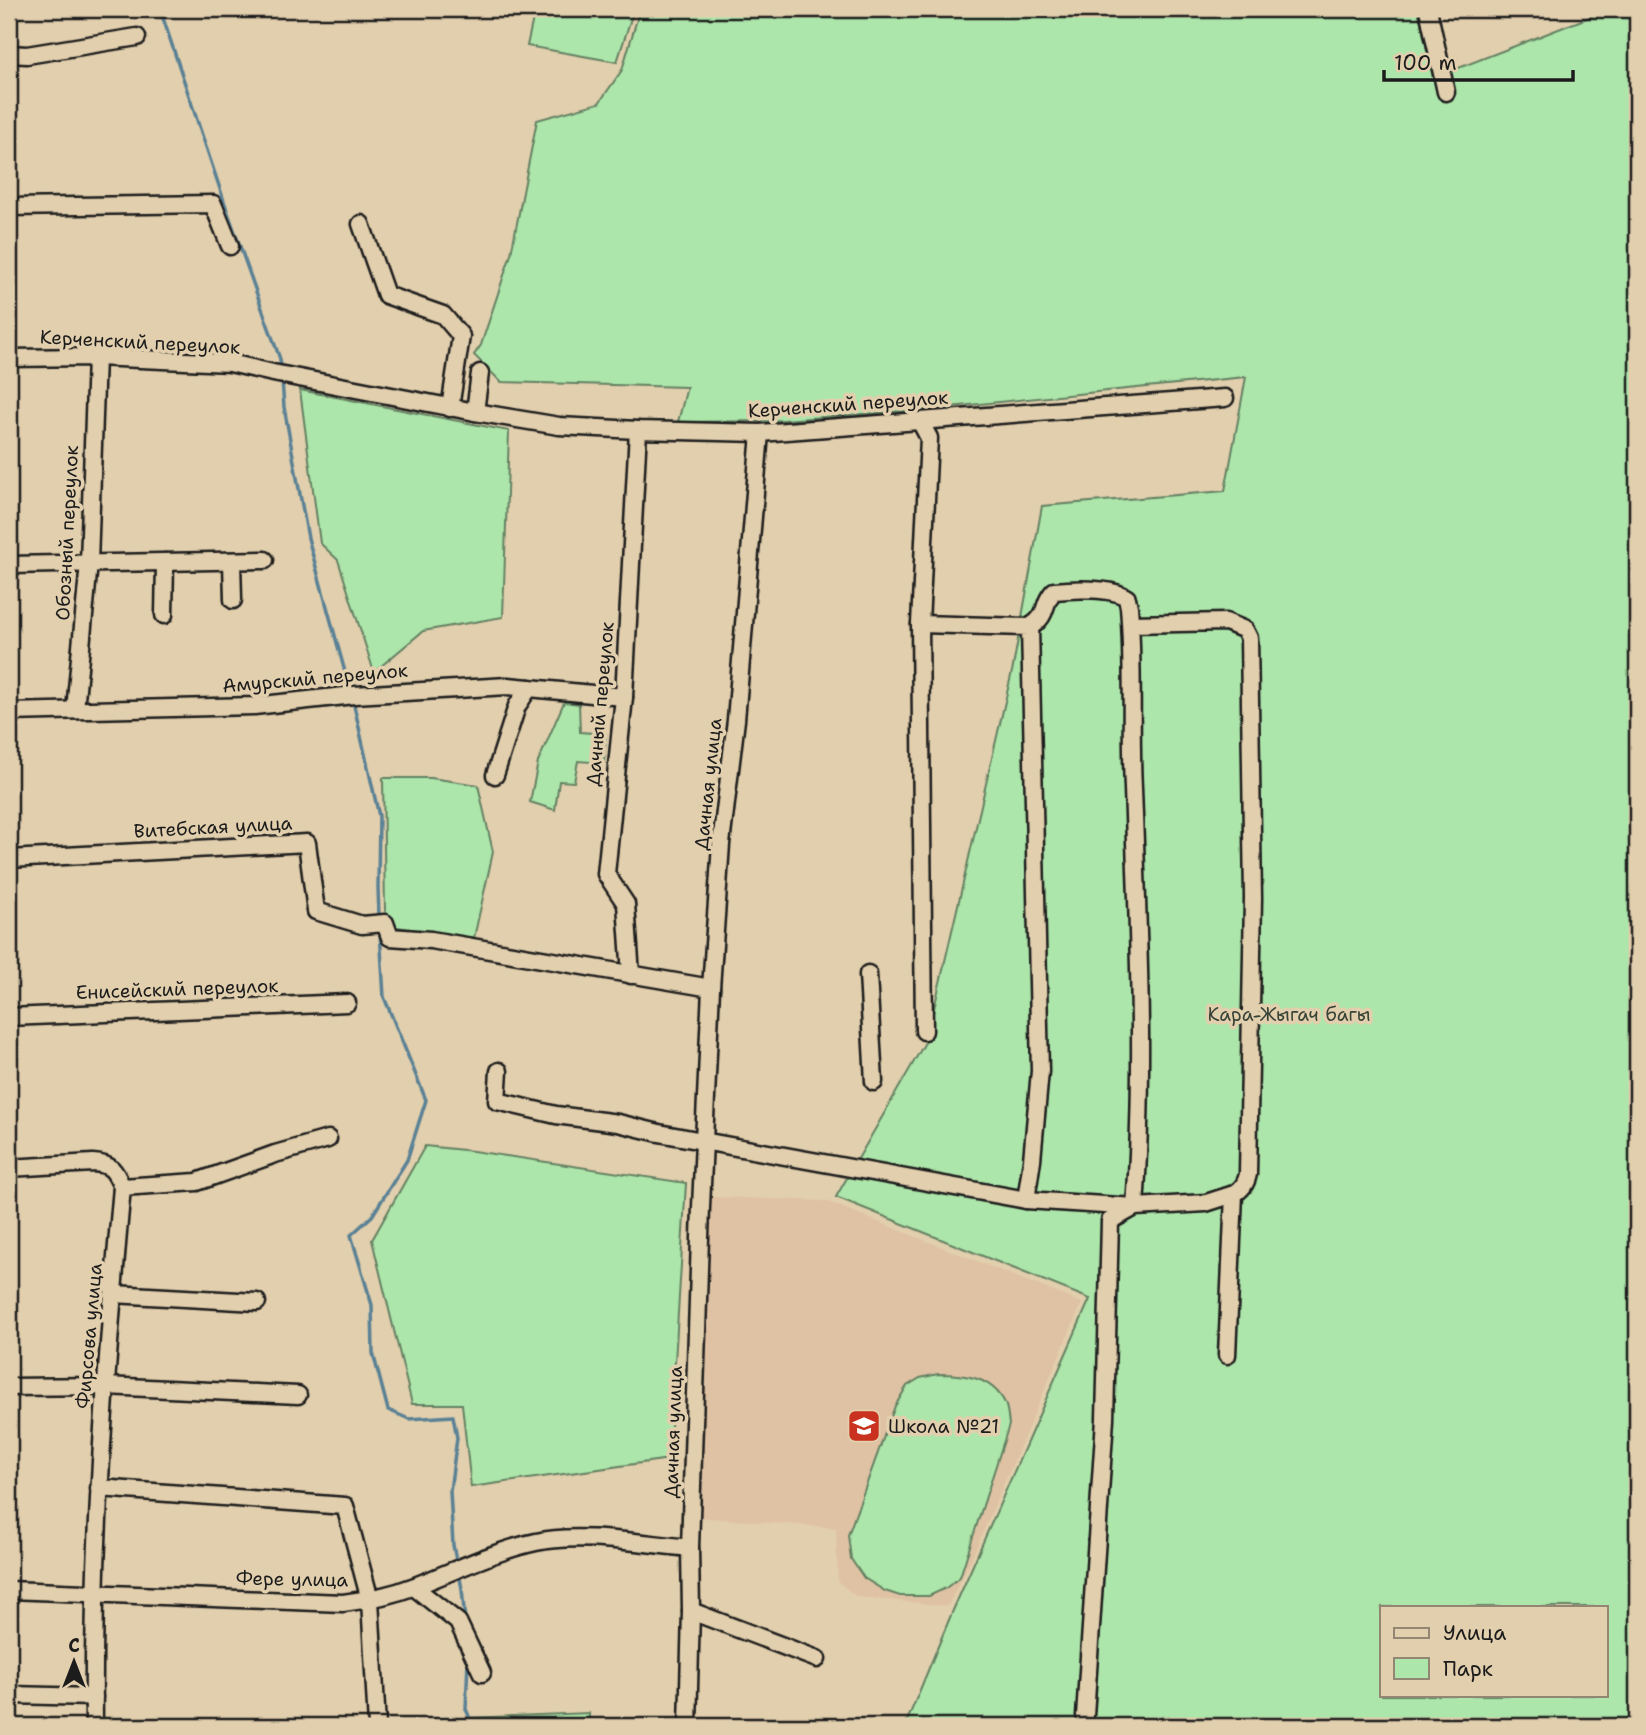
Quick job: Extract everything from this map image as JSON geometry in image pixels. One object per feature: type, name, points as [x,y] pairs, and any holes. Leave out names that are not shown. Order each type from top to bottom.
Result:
[{"type":"street","points":[[1428,9],[1446,92]]},
{"type":"street","points":[[9,54],[27,55],[138,37]]},
{"type":"street","points":[[9,207],[213,204],[230,246]]},
{"type":"street","points":[[361,224],[386,295],[443,315],[461,336],[450,408]]},
{"type":"street","name":"Керченский переулок","points":[[9,358],[96,357],[230,363],[450,408],[559,426],[638,430],[760,433],[1224,398]]},
{"type":"street","name":"Обозный переулок","points":[[75,710],[89,563],[96,357]]},
{"type":"street","points":[[475,412],[480,373]]},
{"type":"street","points":[[920,421],[929,439],[920,624],[924,1031]]},
{"type":"street","name":"Дачный переулок","points":[[631,975],[626,904],[606,874],[624,697],[638,430]]},
{"type":"street","name":"Дачная улица","points":[[688,1726],[690,1548],[711,988],[760,433]]},
{"type":"street","points":[[9,565],[265,560]]},
{"type":"street","points":[[232,561],[233,600]]},
{"type":"street","points":[[164,615],[165,562]]},
{"type":"street","points":[[920,624],[1030,627],[1041,619],[1052,593],[1058,590],[1081,589],[1125,596],[1131,624],[1132,784],[1138,918],[1140,1140],[1135,1206]]},
{"type":"street","points":[[499,1071],[497,1101],[556,1115],[618,1123],[659,1133],[1026,1200],[1135,1206],[1206,1203],[1242,1189],[1248,1174],[1253,898],[1248,634],[1237,625],[1226,622],[1131,624]]},
{"type":"street","points":[[1026,1200],[1040,1071],[1030,627]]},
{"type":"street","name":"Амурский переулок","points":[[9,712],[254,706],[354,695],[508,686],[624,697]]},
{"type":"street","points":[[495,775],[517,706],[529,688]]},
{"type":"street","name":"Витебская улица","points":[[9,859],[307,843],[316,911],[362,925],[385,923],[390,937],[431,940],[631,975]]},
{"type":"street","points":[[868,974],[874,1082]]},
{"type":"street","points":[[631,975],[711,988]]},
{"type":"street","name":"Енисейский переулок","points":[[9,1017],[347,1003]]},
{"type":"street","points":[[122,1187],[197,1182],[275,1154],[328,1139]]},
{"type":"street","name":"Фирсова улица","points":[[9,1168],[102,1163],[115,1171],[122,1187],[99,1488],[94,1726]]},
{"type":"street","points":[[1227,1355],[1234,1194]]},
{"type":"street","points":[[1085,1716],[1105,1419],[1110,1221],[1135,1206]]},
{"type":"street","points":[[113,1294],[257,1301]]},
{"type":"street","points":[[9,1387],[105,1386],[298,1395]]},
{"type":"street","points":[[99,1488],[345,1506],[370,1600],[377,1726]]},
{"type":"street","name":"Фере улица","points":[[9,1590],[342,1603],[370,1600],[414,1587],[513,1548],[538,1541],[589,1538],[690,1548]]},
{"type":"street","points":[[414,1587],[458,1622],[482,1673]]},
{"type":"street","points":[[691,1611],[817,1659]]},
{"type":"street","points":[[9,1695],[94,1697]]},
{"type":"shaded area","name":"Школа №21","points":[[711,1197],[826,1201],[1082,1303],[972,1558],[948,1606],[857,1597],[838,1582],[836,1528],[695,1517]]},
{"type":"green space","points":[[535,9],[634,9],[617,62],[527,46]]},
{"type":"green space","name":"Кара-Жыгач багы","points":[[640,9],[1418,9],[1433,78],[1610,9],[1637,9],[1637,1726],[905,1726],[1090,1299],[836,1197],[927,1039],[1013,667],[1042,506],[1225,491],[1246,377],[930,409],[769,421],[678,422],[687,387],[501,382],[474,355],[481,345],[511,254],[537,120],[599,103],[622,70]]},
{"type":"green space","points":[[300,390],[509,431],[503,617],[423,631],[374,672],[338,560],[320,543]]},
{"type":"green space","points":[[564,702],[579,704],[580,732],[606,734],[604,763],[578,761],[574,782],[559,781],[555,810],[530,802],[538,762]]},
{"type":"green space","points":[[383,778],[431,778],[478,785],[493,852],[474,938],[397,927],[385,911]]},
{"type":"green space","points":[[425,1146],[686,1183],[669,1459],[471,1487],[462,1404],[412,1404],[372,1240]]},
{"type":"green space","points":[[938,1374],[968,1376],[985,1382],[1005,1403],[1009,1425],[960,1577],[929,1596],[900,1596],[885,1591],[864,1578],[851,1559],[848,1535],[895,1406],[907,1386],[920,1378]]},
{"type":"green space","points":[[589,1713],[589,1726],[466,1726],[466,1718]]},
{"type":"waterway","points":[[160,9],[280,359],[281,369]]},
{"type":"waterway","points":[[282,380],[284,407],[308,538],[350,690]]},
{"type":"waterway","points":[[353,701],[379,816],[379,917]]},
{"type":"waterway","points":[[380,932],[384,997],[426,1100],[407,1160],[372,1216],[351,1235],[372,1305],[373,1353],[388,1410],[409,1419],[453,1416],[457,1438],[450,1491],[457,1565]]},
{"type":"waterway","points":[[459,1573],[465,1621]]},
{"type":"waterway","points":[[468,1660],[466,1709],[473,1726]]},
{"type":"place","name":"Школа №21","points":[[864,1426]]}]
